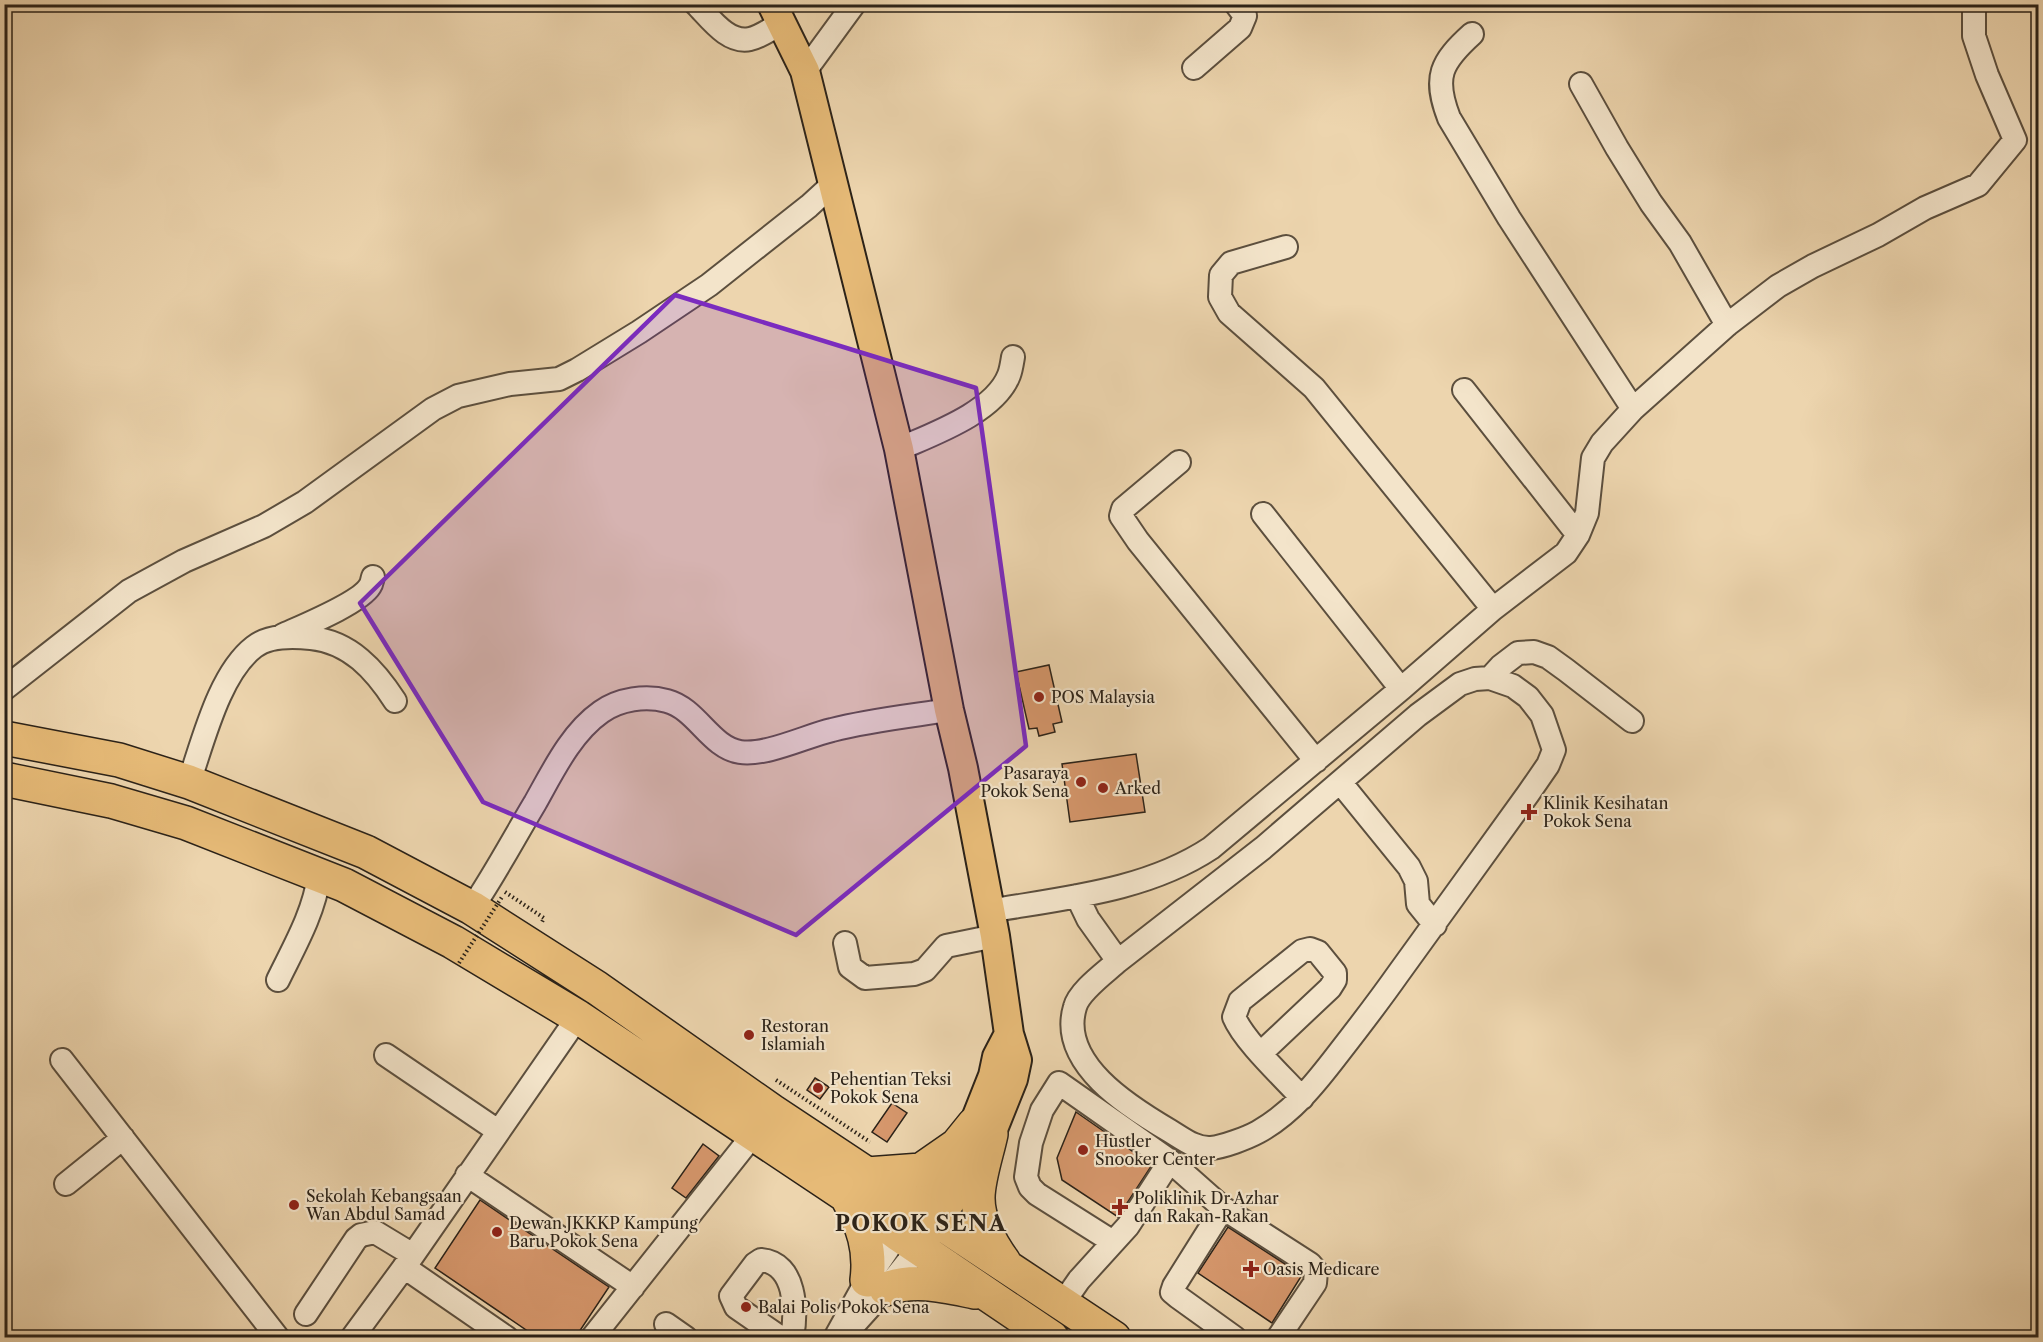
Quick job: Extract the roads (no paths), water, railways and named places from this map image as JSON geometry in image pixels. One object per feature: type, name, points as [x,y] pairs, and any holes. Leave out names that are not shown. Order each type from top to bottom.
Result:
[{"type":"highway","points":[[4,738],[119,760],[189,782],[487,898],[597,988],[772,1111],[1114,1338]]},
{"type":"highway","points":[[4,779],[111,801],[186,823],[344,885],[453,942],[578,1017],[753,1135],[862,1171],[921,1170],[983,1129]]},
{"type":"highway","points":[[983,1129],[978,1198],[980,1215],[986,1232],[1006,1266]]},
{"type":"highway","points":[[862,1171],[908,1241],[1052,1338]]},
{"type":"highway","points":[[862,1171],[859,1218],[876,1284],[912,1283],[988,1295]]},
{"type":"main road","points":[[774,10],[804,71],[900,449],[949,710],[963,768],[992,924],[1009,1034],[1017,1060],[1013,1079],[983,1129],[929,1214],[908,1241]]},
{"type":"street","points":[[696,4],[729,36],[736,39],[752,39],[774,10]]},
{"type":"street","points":[[804,71],[854,4]]},
{"type":"street","points":[[1194,68],[1240,28],[1245,16],[1236,4]]},
{"type":"street","points":[[845,943],[850,967],[865,978],[914,974],[925,970],[946,946],[992,924],[1077,896],[1129,885],[1190,862],[1211,848],[1493,609],[1566,553],[1578,535],[1587,513],[1593,458],[1602,443],[1633,409],[1727,325],[1778,286],[1813,266],[1878,235],[1925,208],[1978,185],[2015,140],[1987,75],[1974,36],[1974,4]]},
{"type":"street","points":[[1472,34],[1452,52],[1443,69],[1442,102],[1449,118],[1509,218],[1633,409]]},
{"type":"street","points":[[1581,84],[1650,203],[1680,243],[1727,325]]},
{"type":"street","points":[[4,689],[129,591],[184,561],[264,526],[305,502],[433,408],[459,396],[488,389],[510,384],[559,379],[585,365],[709,285],[809,206],[833,184]]},
{"type":"street","points":[[1286,247],[1231,263],[1221,275],[1220,297],[1229,313],[1314,388],[1493,609]]},
{"type":"street","points":[[900,449],[960,421],[989,401],[1000,390],[1009,375],[1013,357]]},
{"type":"street","points":[[1464,390],[1578,535]]},
{"type":"street","points":[[1179,462],[1123,509],[1122,516],[1138,541],[1316,760]]},
{"type":"street","points":[[1263,514],[1401,689]]},
{"type":"street","points":[[189,782],[223,686],[241,660],[255,646],[353,600],[371,585],[373,577]]},
{"type":"street","points":[[276,638],[300,637],[327,640],[353,653],[372,669],[396,701]]},
{"type":"street","points":[[1490,678],[1501,666],[1518,654],[1534,652],[1548,657],[1632,721]]},
{"type":"street","points":[[1490,678],[1513,686],[1528,697],[1542,715],[1554,750],[1548,765],[1435,925],[1371,1012],[1302,1098],[1277,1120],[1255,1133],[1210,1148],[1194,1146],[1125,1102],[1090,1070],[1076,1043],[1072,1021],[1075,1005],[1084,992],[1118,961],[1263,848],[1340,782],[1418,715],[1460,684],[1475,680],[1490,678]]},
{"type":"street","points":[[487,898],[549,777],[579,732],[602,711],[620,702],[643,698],[668,701],[699,721],[723,746],[739,752],[756,753],[834,729],[949,710]]},
{"type":"street","points":[[1340,782],[1408,867],[1416,881],[1418,904],[1435,925]]},
{"type":"street","points":[[278,980],[301,934],[317,887],[318,876]]},
{"type":"street","points":[[1077,896],[1088,919],[1118,961]]},
{"type":"street","points":[[1261,1053],[1330,988],[1335,980],[1335,973],[1318,952],[1310,949],[1302,951],[1240,1001],[1234,1017],[1238,1027],[1261,1053],[1302,1098]]},
{"type":"street","points":[[352,1338],[409,1261],[578,1017]]},
{"type":"street","points":[[386,1056],[498,1131]]},
{"type":"street","points":[[62,1060],[279,1338]]},
{"type":"street","points":[[1120,1234],[1037,1194],[1026,1177],[1032,1143],[1042,1110],[1059,1083],[1170,1161],[1223,1208],[1316,1270],[1315,1283],[1278,1338]]},
{"type":"street","points":[[592,1338],[753,1135]]},
{"type":"street","points":[[66,1184],[123,1138]]},
{"type":"street","points":[[1064,1304],[1079,1280],[1120,1234],[1170,1161]]},
{"type":"street","points":[[467,1175],[633,1287]]},
{"type":"street","points":[[1223,1208],[1172,1292],[1235,1338]]},
{"type":"street","points":[[306,1314],[356,1239],[361,1235],[375,1232],[507,1338]]},
{"type":"street","points":[[835,1338],[908,1241]]},
{"type":"street","points":[[781,1338],[736,1307],[730,1296],[760,1260],[770,1261],[776,1265],[783,1270],[789,1280],[793,1311],[792,1338]]},
{"type":"street","points":[[842,1338],[876,1284]]},
{"type":"street","points":[[666,1324],[686,1338]]},
{"type":"place","name":"POS Malaysia","points":[[1039,697]]},
{"type":"place","name":"Pasaraya Pokok Sena","points":[[1081,782]]},
{"type":"place","name":"Arked","points":[[1103,788]]},
{"type":"place","name":"Klinik Kesihatan Pokok Sena","points":[[1529,812]]},
{"type":"place","name":"Restoran Islamiah","points":[[749,1035]]},
{"type":"place","name":"Pehentian Teksi Pokok Sena","points":[[818,1088]]},
{"type":"place","name":"Hustler Snooker Center","points":[[1083,1150]]},
{"type":"place","name":"Sekolah Kebangsaan Wan Abdul Samad","points":[[294,1205]]},
{"type":"place","name":"Poliklinik Dr Azhar dan Rakan-Rakan","points":[[1120,1207]]},
{"type":"place","name":"Dewan JKKKP Kampung Baru Pokok Sena","points":[[497,1232]]},
{"type":"place","name":"Oasis Medicare","points":[[1251,1269]]},
{"type":"place","name":"Balai Polis Pokok Sena","points":[[746,1307]]},
{"type":"district","name":"POKOK SENA","points":[[921,1223]]}]
